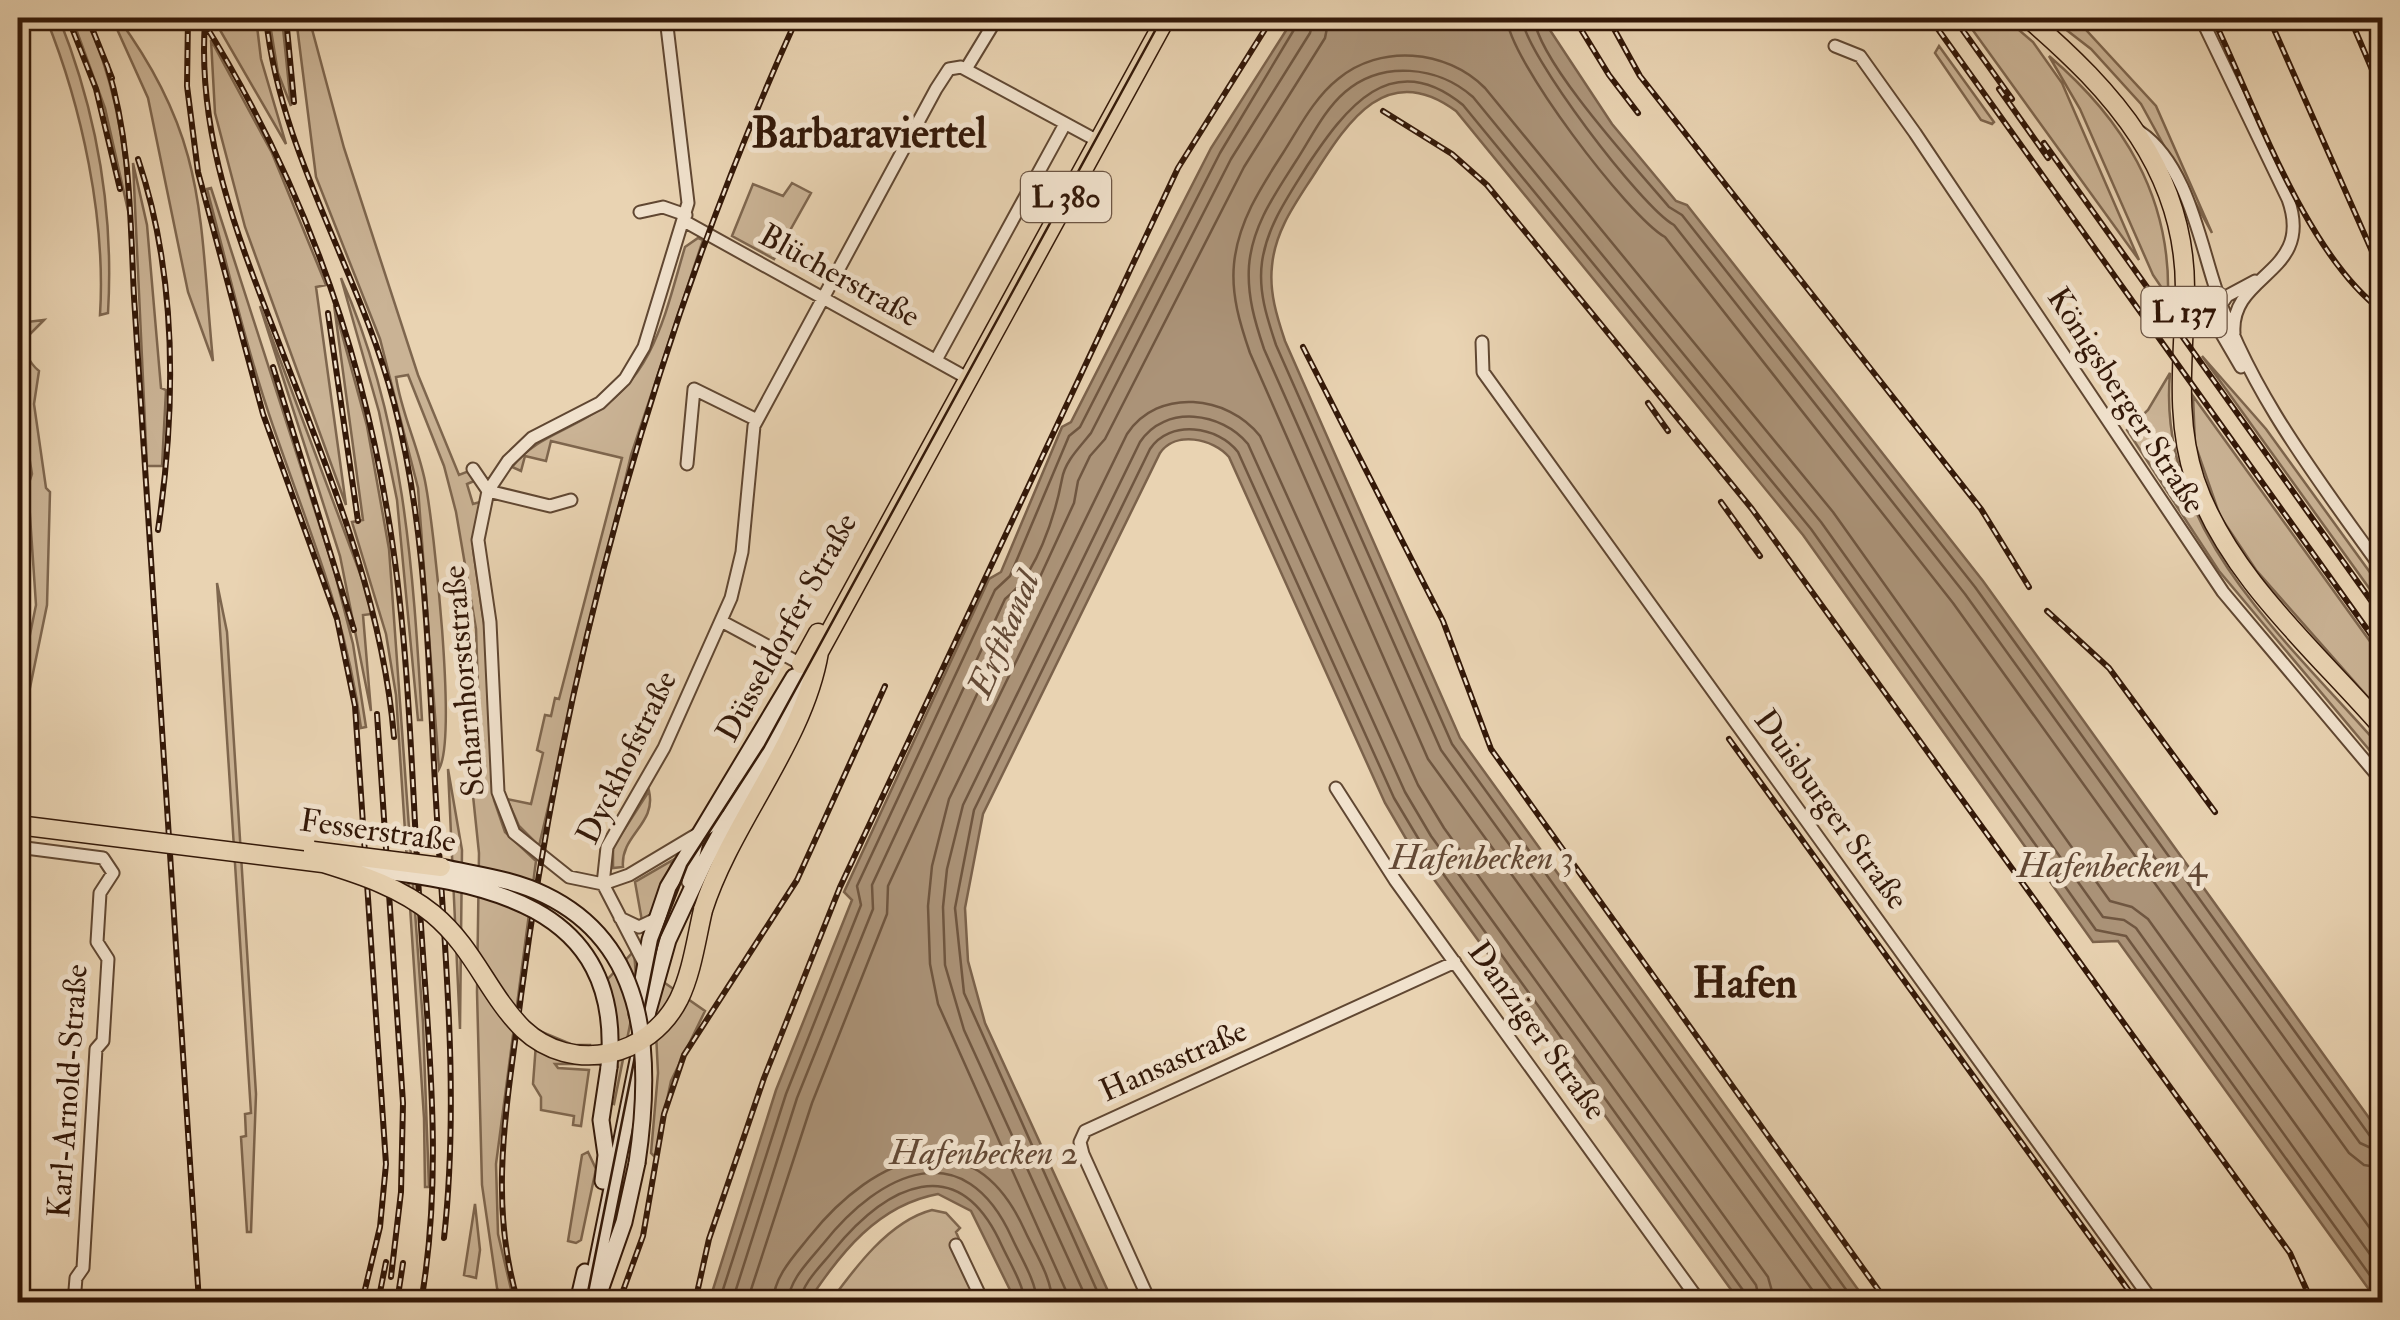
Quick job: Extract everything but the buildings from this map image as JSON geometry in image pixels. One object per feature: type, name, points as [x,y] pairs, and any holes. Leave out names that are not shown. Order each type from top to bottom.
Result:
[{"type":"main road","name":"Düsseldorfer Straße","points":[[819,652],[1153,18]]},
{"type":"main road","name":"Düsseldorfer Straße","points":[[1091,138],[1166,18]]},
{"type":"main road","name":"L 137","points":[[2028,18],[2095,78],[2137,130],[2164,180],[2182,242],[2182,420],[2203,501],[2228,546],[2261,590],[2382,727]]},
{"type":"main road","name":"Düsseldorfer Straße","points":[[578,1302],[656,919],[697,838],[744,766],[964,376]]},
{"type":"main road","name":"Fesserstraße","points":[[323,862],[388,886],[432,913],[472,953],[514,1018],[537,1040],[566,1052],[606,1055],[648,1037],[678,1000],[711,885],[739,810],[805,702],[819,652]]},
{"type":"main road","points":[[592,1302],[648,1011],[678,914],[739,810]]},
{"type":"main road","name":"Fesserstraße","points":[[18,814],[442,867],[502,880],[545,895],[582,918],[613,953],[634,995],[645,1046],[637,1163],[624,1222],[592,1302]]},
{"type":"main road","name":"Fesserstraße","points":[[18,825],[323,862],[478,886],[546,915],[584,954],[602,987],[610,1028],[610,1067],[601,1120],[606,1155],[604,1181]]},
{"type":"street","name":"Scharnhorststraße","points":[[602,880],[580,882],[540,856],[514,833],[500,804],[490,622],[478,540],[488,491],[508,461],[532,438],[600,403],[625,379],[644,347],[685,218],[688,192],[666,18]]},
{"type":"street","name":"Dyckhofstraße","points":[[645,965],[602,880],[607,847],[664,748],[738,576],[757,420],[944,74],[954,67],[966,69],[997,18]]},
{"type":"street","points":[[2202,18],[2292,210],[2291,246],[2240,304],[2234,337]]},
{"type":"street","name":"Königsberger Straße","points":[[1835,46],[1860,56],[1916,134],[2223,592],[2382,781]]},
{"type":"street","points":[[966,69],[1091,138]]},
{"type":"street","points":[[936,360],[1065,124]]},
{"type":"street","points":[[2137,130],[2156,142],[2177,182],[2251,376]]},
{"type":"street","points":[[640,212],[663,207],[685,218]]},
{"type":"street","name":"Blücherstraße","points":[[685,218],[964,376]]},
{"type":"street","points":[[2220,301],[2277,266]]},
{"type":"street","points":[[2220,301],[2220,331],[2382,569]]},
{"type":"street","name":"Duisburger Straße","points":[[1482,342],[1480,364],[1489,380],[2154,1302]]},
{"type":"street","points":[[687,464],[694,389],[757,420]]},
{"type":"street","points":[[473,469],[488,491],[550,506],[570,500]]},
{"type":"street","points":[[721,621],[800,664]]},
{"type":"street","name":"Danziger Straße","points":[[1336,788],[1455,962],[1700,1302]]},
{"type":"street","points":[[602,880],[621,880],[739,810]]},
{"type":"street","points":[[678,914],[695,860],[697,838]]},
{"type":"street","name":"Karl-Arnold-Straße","points":[[18,847],[103,858],[113,873],[100,893],[97,942],[108,959],[103,1041],[96,1049],[83,1268],[76,1278],[74,1302]]},
{"type":"street","points":[[618,917],[639,927],[656,919]]},
{"type":"street","name":"Hansastraße","points":[[1150,1302],[1083,1154],[1080,1140],[1084,1131],[1455,962]]},
{"type":"street","points":[[956,1244],[983,1302]]},
{"type":"shaded area","points":[[46,18],[59,18],[84,90],[100,163],[109,275],[108,313],[100,315],[99,241],[89,164],[70,88]]},
{"type":"shaded area","points":[[72,18],[85,18],[111,89],[122,139],[129,215],[105,108]]},
{"type":"shaded area","points":[[112,18],[118,18],[147,62],[184,142],[201,222],[213,361],[188,292],[148,98]]},
{"type":"shaded area","points":[[213,18],[256,18],[261,59],[286,144]]},
{"type":"shaded area","points":[[269,18],[282,18],[291,106],[278,73]]},
{"type":"shaded area","points":[[296,18],[309,18],[344,148],[418,375],[459,475],[469,471],[474,481],[467,484],[473,504],[480,502],[473,549],[487,644],[494,800],[505,832],[536,861],[496,1164],[498,1234],[514,1302],[503,1302],[497,1288],[482,1185],[477,992],[479,853],[470,767],[480,748],[476,629],[444,466],[408,375],[396,377],[425,481],[434,541],[446,717],[439,769],[418,488],[380,339],[316,177]]},
{"type":"shaded area","points":[[1964,18],[2005,18],[2033,42],[2062,83],[2139,260]]},
{"type":"shaded area","points":[[2051,18],[2075,18],[2156,106],[2212,233],[2141,104],[2091,49]]},
{"type":"shaded area","points":[[211,40],[272,153],[326,285],[316,287],[346,505],[245,227],[215,113]]},
{"type":"shaded area","points":[[1939,46],[1992,124],[1981,120],[1935,53]]},
{"type":"shaded area","points":[[2049,56],[2099,106],[2137,162],[2161,226],[2168,297],[2153,275],[2080,109]]},
{"type":"shaded area","points":[[133,163],[147,225],[161,388],[166,390],[162,466],[147,466]]},
{"type":"shaded area","points":[[792,183],[811,193],[774,259],[732,236],[753,184],[783,196]]},
{"type":"shaded area","points":[[211,188],[334,570],[353,644],[366,727],[361,728],[346,648],[325,574],[254,367],[207,189]]},
{"type":"shaded area","points":[[698,238],[703,240],[631,455],[539,846],[519,826],[507,799],[531,804],[543,753],[537,750],[545,715],[551,716],[555,698],[559,699],[622,458],[551,441],[546,461],[525,456],[521,471],[512,467],[529,450],[611,401],[629,383],[654,343],[685,247]]},
{"type":"shaded area","points":[[341,278],[379,385],[392,440],[409,551],[422,720],[418,720],[397,500],[379,412]]},
{"type":"shaded area","points":[[334,305],[367,426],[389,549],[423,1023],[429,1187],[425,1187],[424,1118],[396,695],[386,634],[352,522],[363,520]]},
{"type":"shaded area","points":[[260,306],[364,584],[372,614],[363,615],[371,711],[340,556]]},
{"type":"shaded area","points":[[44,320],[27,337],[27,348],[39,371],[34,404],[46,488],[50,492],[47,605],[18,746],[18,694],[36,605],[28,486],[32,474],[18,389],[18,323]]},
{"type":"shaded area","points":[[2202,356],[2266,429],[2382,589],[2382,606]]},
{"type":"shaded area","points":[[2170,373],[2171,430],[2184,483],[2206,532],[2269,624],[2382,749],[2382,765],[2219,571],[2127,430],[2148,410]]},
{"type":"shaded area","points":[[2193,396],[2382,658],[2382,713],[2256,570],[2220,516],[2195,444]]},
{"type":"shaded area","points":[[217,583],[227,632],[256,1094],[251,1232],[247,1232],[241,1137],[246,1136],[245,1114],[251,1113]]},
{"type":"shaded area","points":[[448,769],[462,850],[460,1029]]},
{"type":"shaded area","points":[[649,791],[648,812],[627,846],[623,867],[613,868],[613,847]]},
{"type":"shaded area","points":[[673,860],[652,913],[642,921],[635,882]]},
{"type":"shaded area","points":[[634,951],[637,990],[614,1104],[609,1102],[617,1042],[606,981]]},
{"type":"shaded area","points":[[662,981],[705,1011],[671,1081],[655,1157],[651,1153],[658,1073],[655,1013]]},
{"type":"shaded area","points":[[537,1030],[573,1045],[590,1045],[590,1064],[555,1064],[558,1068],[589,1070],[581,1126],[573,1125],[574,1116],[541,1110],[541,1097],[533,1084]]},
{"type":"shaded area","points":[[588,1152],[596,1169],[581,1240],[576,1243],[568,1241],[582,1155]]},
{"type":"shaded area","points":[[475,1204],[480,1250],[476,1278],[464,1275]]},
{"type":"shaded area","points":[[932,1210],[946,1213],[960,1228],[956,1232],[980,1287],[951,1302],[830,1302],[887,1235]]},
{"type":"water","points":[[1294,18],[1542,18],[1612,124],[1676,201],[1687,205],[1983,581],[2382,1136],[2382,1302],[2378,1302],[2118,941],[2093,942],[1803,535],[1456,111],[1431,97],[1409,92],[1389,95],[1355,118],[1287,218],[1277,241],[1271,276],[1285,341],[1460,738],[1867,1302],[1740,1302],[1412,849],[1385,803],[1229,457],[1214,445],[1184,440],[1160,453],[983,814],[965,908],[968,961],[985,1023],[1113,1302],[1016,1302],[971,1211],[938,1194],[897,1209],[862,1234],[808,1302],[709,1302],[776,1090],[852,900],[844,892],[989,579],[1001,572],[1062,427],[1071,422],[1211,148]]},
{"type":"waterway","points":[[24,966],[26,940]]},
{"type":"waterway","points":[[18,1106],[24,971]]},
{"type":"tram line","points":[[586,1302],[658,941],[687,866],[764,747],[1162,18]]},
{"type":"railway","points":[[68,18],[96,89],[120,189]]},
{"type":"railway","points":[[88,18],[112,78]]},
{"type":"railway","points":[[188,18],[187,86],[198,172],[263,414],[337,619],[355,706],[386,1164],[380,1227],[362,1302]]},
{"type":"railway","points":[[201,18],[266,133],[318,254],[359,380],[387,510],[405,659],[432,1106],[432,1204],[421,1302]]},
{"type":"railway","points":[[266,18],[287,117],[379,354],[394,403],[414,501],[428,651],[449,1019],[451,1129],[444,1238]]},
{"type":"railway","points":[[286,18],[294,102]]},
{"type":"railway","points":[[518,1302],[504,1226],[506,1112],[540,870],[563,744],[623,497],[660,374],[701,254],[797,18]]},
{"type":"railway","points":[[695,1302],[709,1239],[764,1078],[840,887],[1178,168],[1272,18]]},
{"type":"railway","points":[[1574,18],[1638,113]]},
{"type":"railway","points":[[1608,18],[1640,76],[1981,509],[2029,587]]},
{"type":"railway","points":[[1930,18],[2382,650]]},
{"type":"railway","points":[[1954,18],[2012,99]]},
{"type":"railway","points":[[2213,18],[2306,216],[2354,285],[2382,311]]},
{"type":"railway","points":[[2269,18],[2382,274]]},
{"type":"railway","points":[[2350,18],[2382,93]]},
{"type":"railway","points":[[205,22],[207,104],[223,184],[350,534],[378,634],[394,737]]},
{"type":"railway","points":[[107,65],[121,123],[128,180],[199,1302]]},
{"type":"railway","points":[[1999,89],[2048,158]]},
{"type":"railway","points":[[1383,111],[1452,154],[1487,185],[1752,509],[2290,1253],[2312,1302]]},
{"type":"railway","points":[[2044,143],[2382,616]]},
{"type":"railway","points":[[138,159],[161,250],[170,343],[168,437],[158,530]]},
{"type":"railway","points":[[328,313],[358,521]]},
{"type":"railway","points":[[1303,347],[1443,621],[1491,749],[1887,1302]]},
{"type":"railway","points":[[273,367],[354,630]]},
{"type":"railway","points":[[1648,403],[1668,431]]},
{"type":"railway","points":[[1721,502],[1760,556]]},
{"type":"railway","points":[[2047,611],[2109,668],[2215,812]]},
{"type":"railway","points":[[619,1302],[643,1236],[664,1114],[684,1055],[797,880],[885,686]]},
{"type":"railway","points":[[377,714],[403,1103],[401,1192],[391,1277]]},
{"type":"railway","points":[[1729,739],[2137,1302]]},
{"type":"railway","points":[[378,1302],[386,1262]]},
{"type":"railway","points":[[397,1302],[403,1263]]},
{"type":"district","name":"Barbaraviertel","points":[[869,132]]},
{"type":"district","name":"Hafen","points":[[1745,982]]},
{"type":"water label","name":"Erftkanal","points":[[1003,634]]},
{"type":"water label","name":"Hafenbecken 3","points":[[1482,857]]},
{"type":"water label","name":"Hafenbecken 4","points":[[2112,865]]},
{"type":"water label","name":"Hafenbecken 2","points":[[984,1152]]}]
